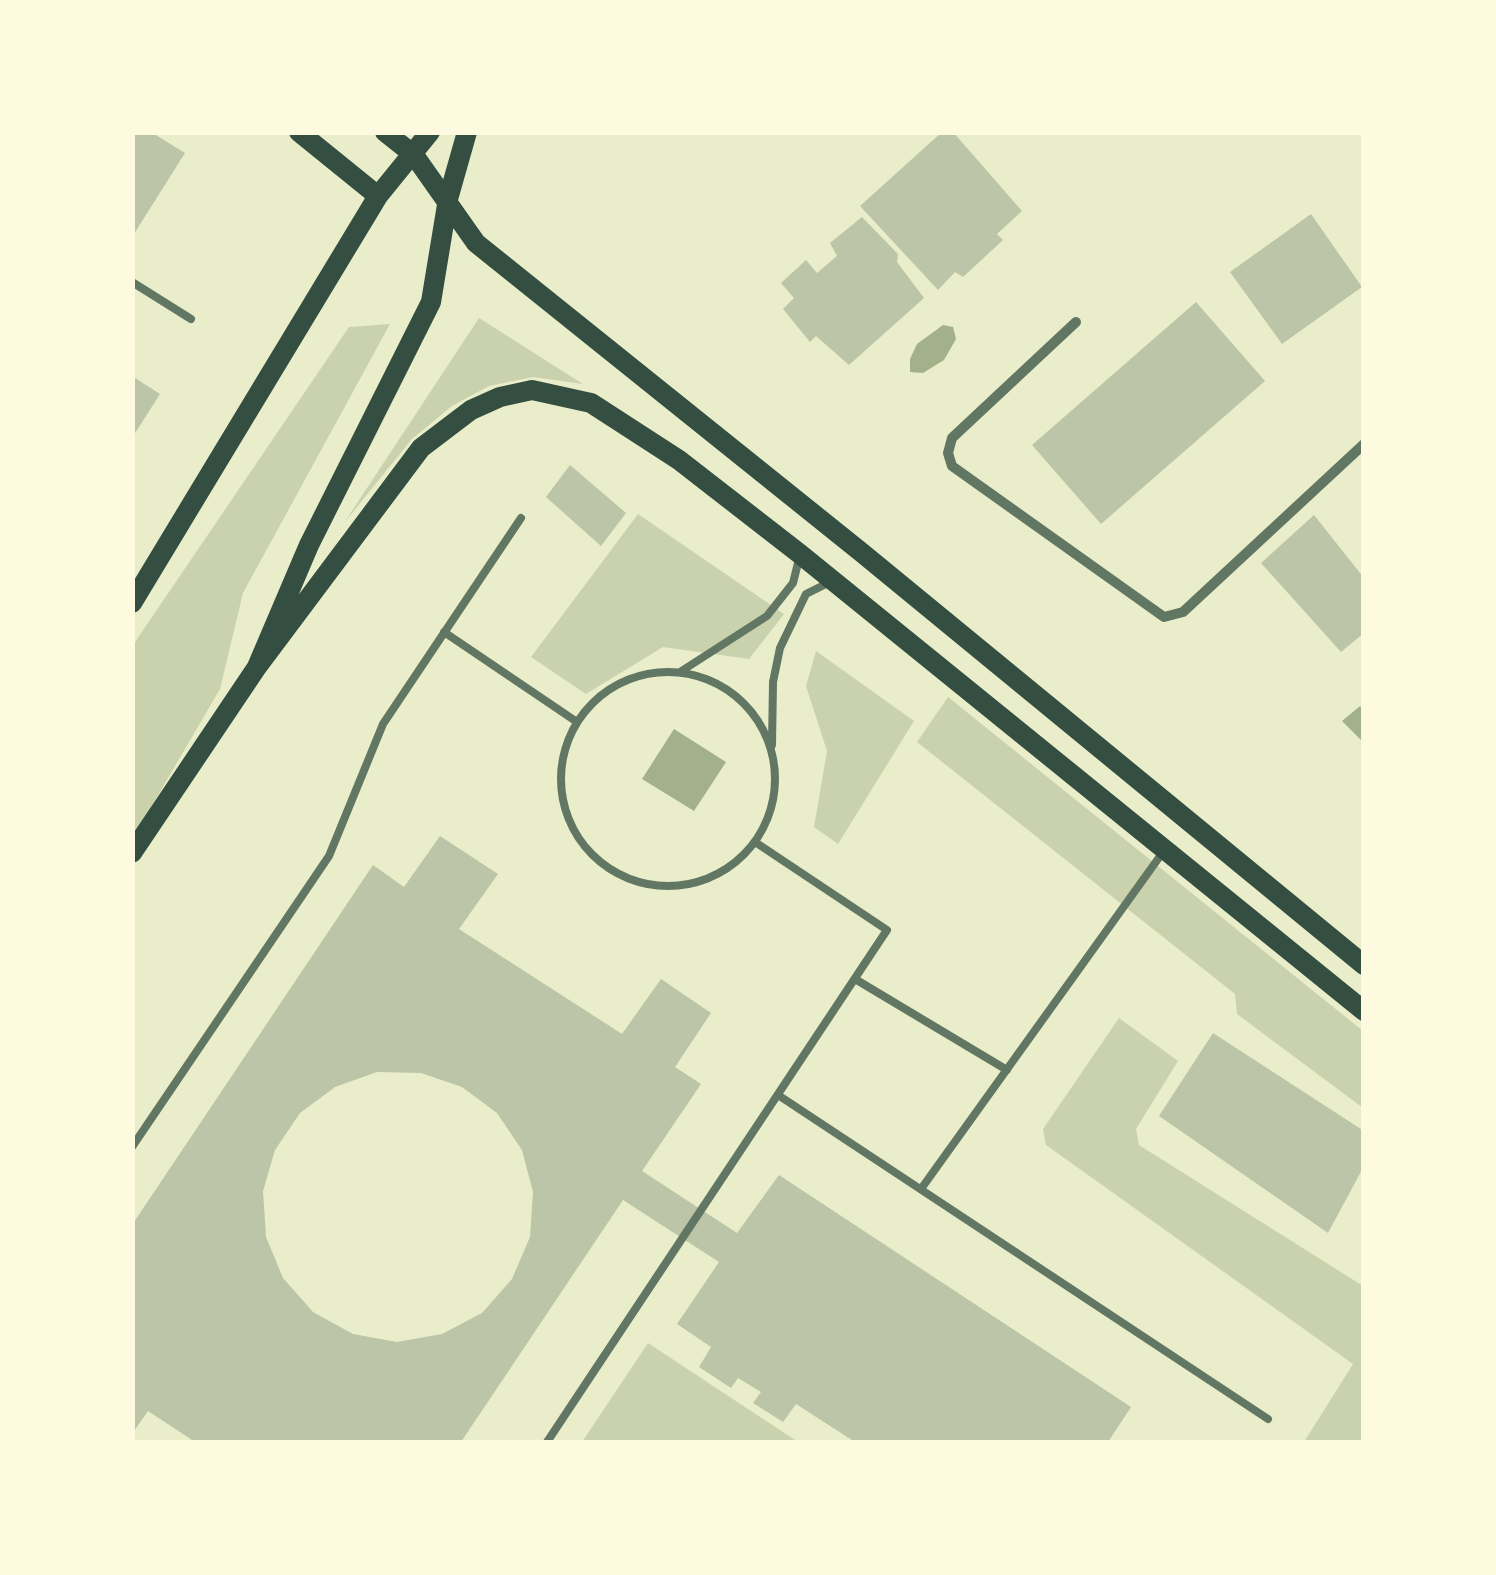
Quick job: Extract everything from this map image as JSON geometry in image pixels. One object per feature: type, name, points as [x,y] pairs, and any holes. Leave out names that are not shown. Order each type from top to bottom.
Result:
[{"type":"main road","points":[[299,132],[378,196]]},
{"type":"main road","points":[[385,132],[414,156],[476,243],[1364,965]]},
{"type":"main road","points":[[132,603],[378,196],[430,132]]},
{"type":"main road","points":[[257,668],[309,545],[431,302],[448,199],[467,132]]},
{"type":"main road","points":[[132,853],[257,668],[421,448],[472,410],[500,397],[532,390],[591,403],[679,460],[833,580],[1364,1011]]},
{"type":"street","points":[[1076,322],[952,438],[948,453],[952,466],[1164,617],[1183,612],[1364,444]]},
{"type":"lane","points":[[132,282],[191,319]]},
{"type":"lane","points":[[132,1147],[329,856],[382,724],[521,518]]},
{"type":"lane","points":[[680,672],[767,616],[793,583],[800,554]]},
{"type":"lane","points":[[772,749],[758,720],[738,696],[711,680],[680,672],[650,673],[622,682],[597,699],[577,722],[564,752],[560,785],[567,817],[584,846],[608,868],[637,882],[670,887],[702,881],[732,866],[755,842],[770,814],[776,782],[772,682],[780,648],[806,594],[833,580]]},
{"type":"lane","points":[[444,632],[577,722]]},
{"type":"lane","points":[[547,1442],[888,930],[755,842]]},
{"type":"lane","points":[[920,1189],[1166,849]]},
{"type":"lane","points":[[856,978],[1007,1070]]},
{"type":"lane","points":[[778,1095],[1268,1419]]},
{"type":"shaded area","points":[[479,318],[583,384],[533,377],[489,386],[452,406],[412,439],[344,523]]},
{"type":"shaded area","points":[[390,324],[243,593],[220,689],[133,838],[133,645],[349,327]]},
{"type":"shaded area","points":[[943,325],[953,327],[956,339],[944,360],[923,373],[910,372],[910,359],[917,344]]},
{"type":"shaded area","points":[[638,514],[784,614],[749,659],[663,647],[586,694],[531,657]]},
{"type":"shaded area","points":[[816,651],[914,721],[838,844],[814,827],[827,751],[806,686]]},
{"type":"shaded area","points":[[948,697],[1363,1031],[1363,1108],[1237,1014],[1235,994],[917,742]]},
{"type":"shaded area","points":[[1360,706],[1363,710],[1363,742],[1342,721]]},
{"type":"shaded area","points":[[674,729],[726,762],[694,811],[642,779]]},
{"type":"shaded area","points":[[1119,1018],[1178,1061],[1136,1129],[1139,1145],[1363,1286],[1363,1442],[1304,1442],[1353,1364],[1046,1145],[1043,1129]]},
{"type":"shaded area","points":[[648,1343],[798,1442],[582,1442]]},
{"type":"building","points":[[132,132],[151,132],[185,153],[132,237]]},
{"type":"building","points":[[942,132],[953,132],[1022,211],[997,234],[1003,240],[963,277],[955,272],[938,290],[860,206]]},
{"type":"building","points":[[1311,214],[1362,287],[1282,344],[1230,272]]},
{"type":"building","points":[[862,217],[898,254],[897,262],[924,298],[849,365],[816,336],[810,342],[783,309],[794,298],[781,283],[806,260],[817,273],[837,256],[830,243]]},
{"type":"building","points":[[1196,302],[1265,381],[1101,524],[1032,445]]},
{"type":"building","points":[[132,376],[160,394],[132,438]]},
{"type":"building","points":[[570,465],[626,513],[601,546],[546,497]]},
{"type":"building","points":[[1314,515],[1364,578],[1364,633],[1341,652],[1261,563]]},
{"type":"building","points":[[440,836],[498,874],[459,929],[622,1034],[661,979],[711,1013],[675,1067],[701,1084],[642,1171],[737,1233],[779,1175],[1131,1407],[1108,1442],[855,1442],[796,1404],[783,1422],[753,1403],[761,1392],[738,1378],[731,1388],[699,1367],[711,1347],[677,1324],[719,1262],[623,1200],[461,1442],[195,1442],[148,1411],[132,1434],[132,1225],[373,865],[404,887]],"holes":[[[377,1072],[421,1073],[462,1087],[497,1113],[522,1150],[533,1192],[530,1237],[512,1279],[482,1313],[442,1334],[397,1342],[353,1334],[313,1312],[283,1278],[266,1237],[263,1191],[275,1150],[300,1113],[335,1087]]]},
{"type":"building","points":[[1213,1033],[1364,1131],[1364,1166],[1328,1233],[1159,1116]]}]
